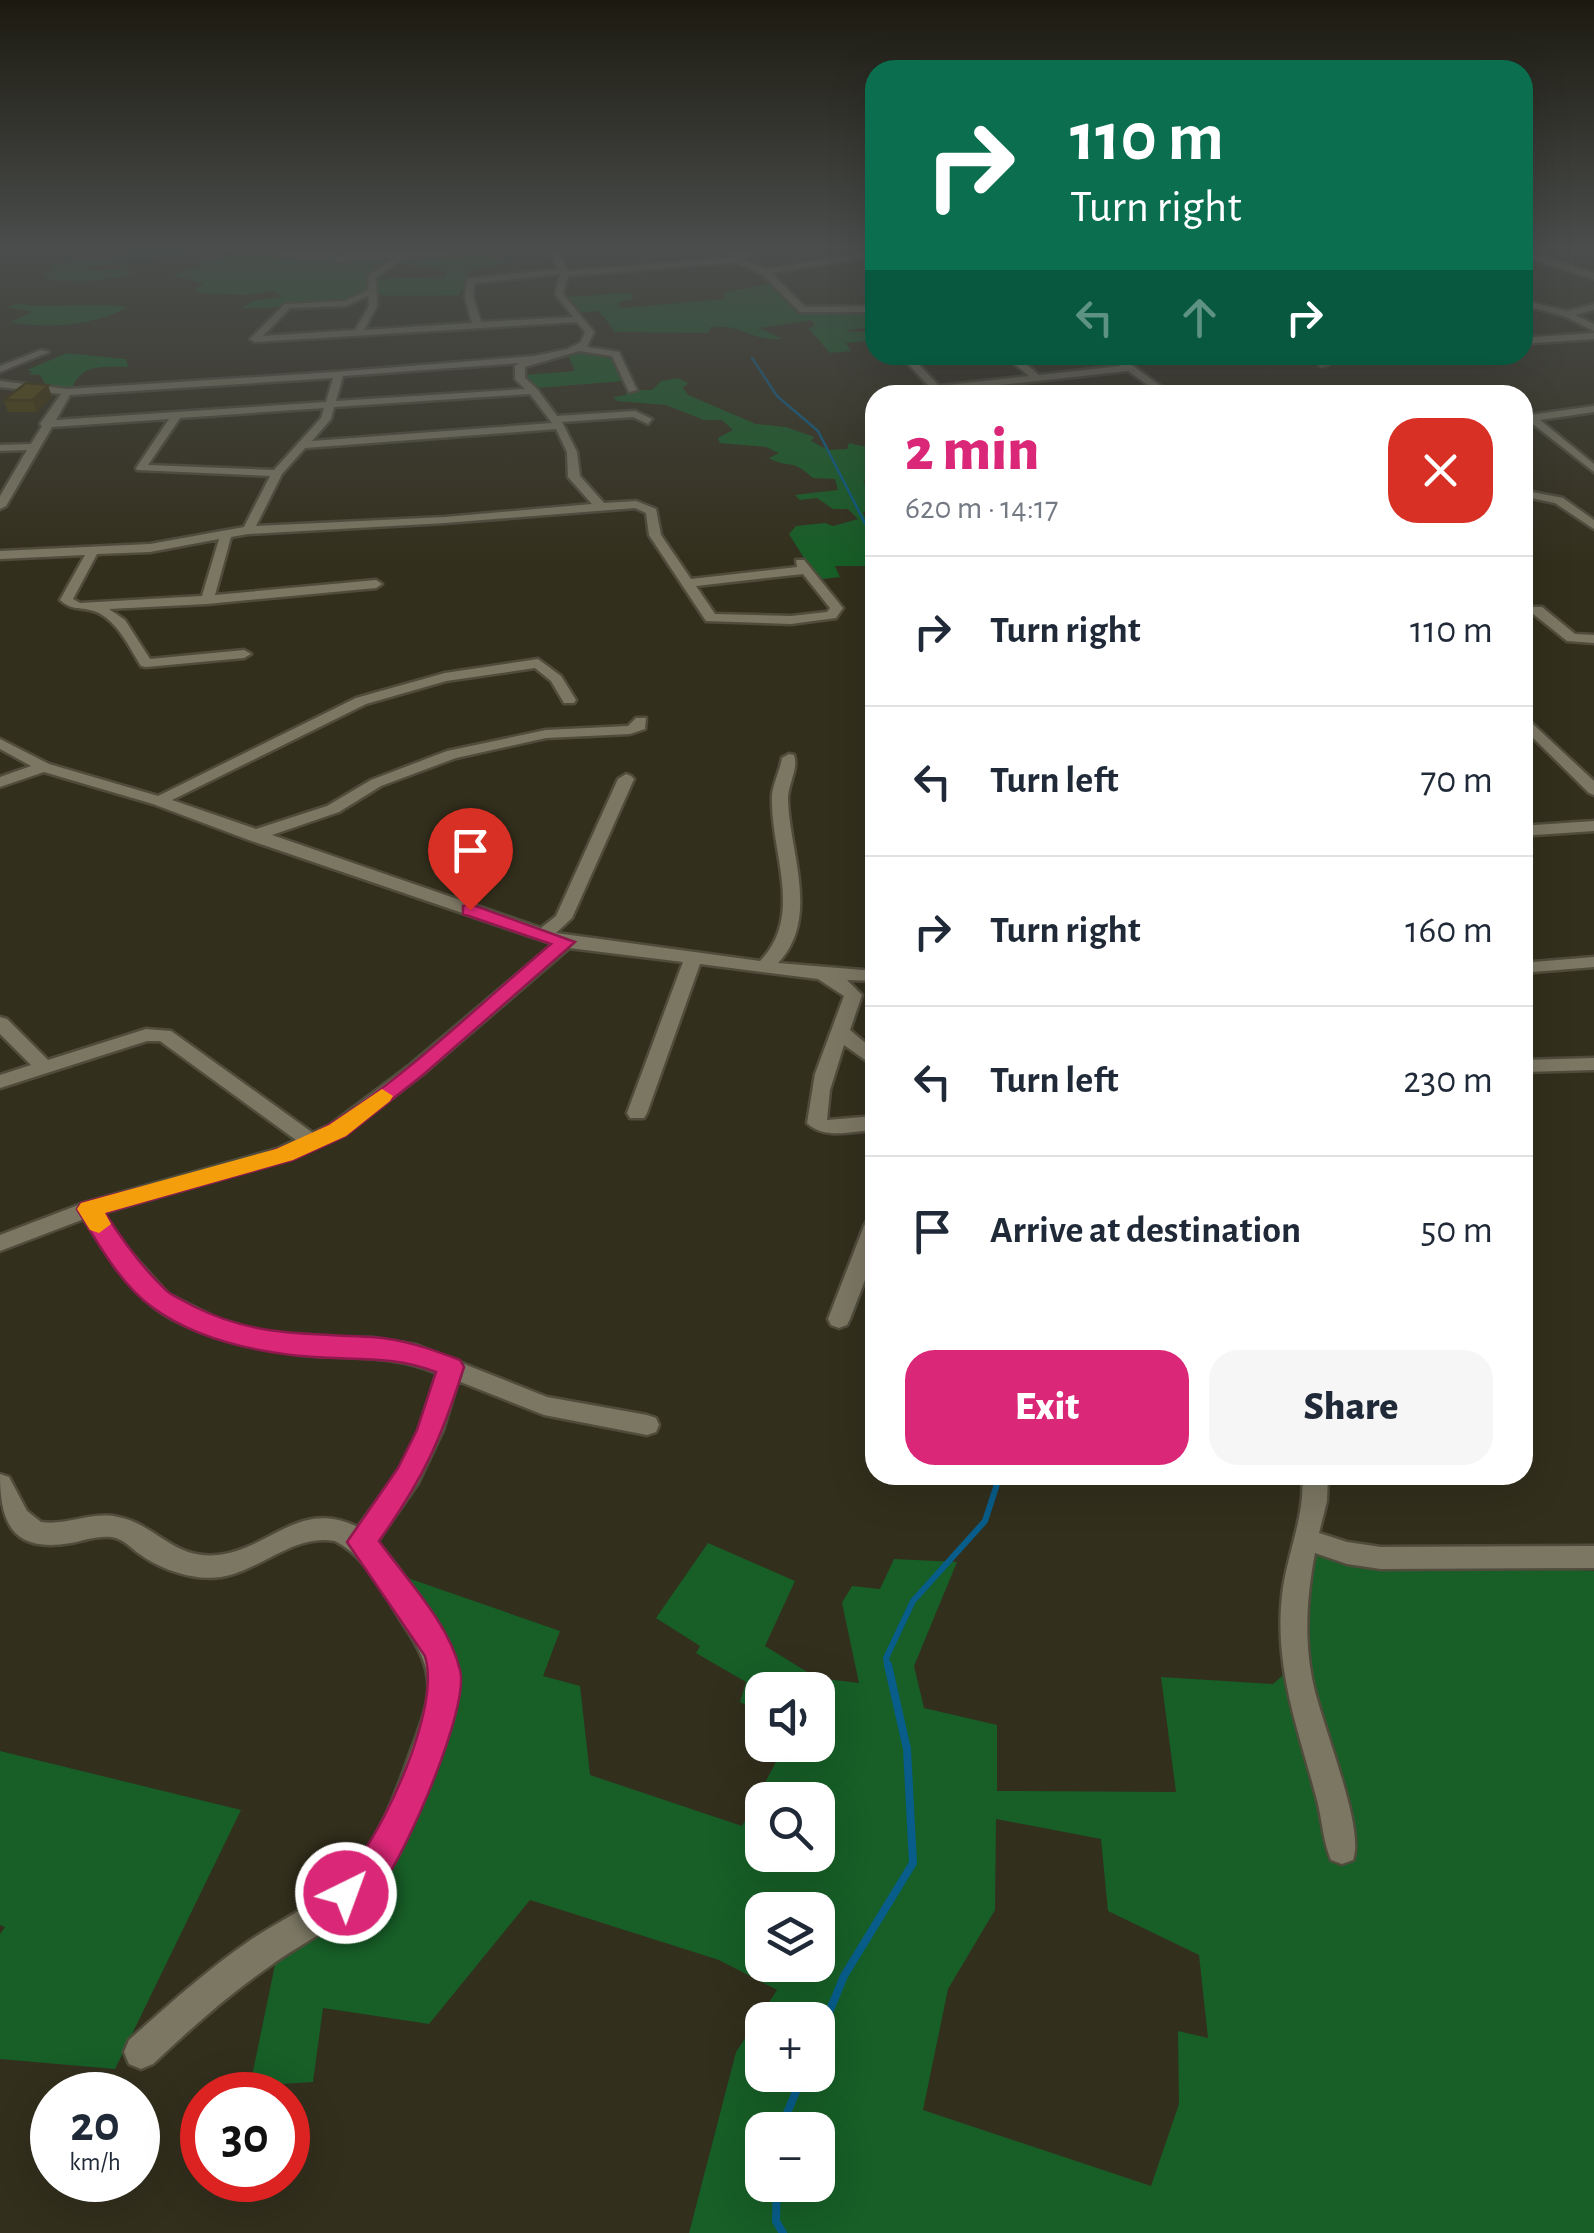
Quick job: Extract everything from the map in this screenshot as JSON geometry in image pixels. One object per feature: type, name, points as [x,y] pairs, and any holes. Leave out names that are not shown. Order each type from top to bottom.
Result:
[{"type":"street","points":[[0,369],[38,354]]},
{"type":"street","points":[[0,384],[67,392],[337,375],[356,369],[551,354]]},
{"type":"street","points":[[616,354],[632,390]]},
{"type":"street","points":[[534,358],[520,366],[520,379],[543,397],[576,464],[574,478],[602,507]]},
{"type":"street","points":[[913,365],[932,385]]},
{"type":"street","points":[[1021,365],[1037,378]]},
{"type":"street","points":[[1126,365],[1154,385]]},
{"type":"street","points":[[988,385],[1130,368]]},
{"type":"street","points":[[248,530],[277,473],[326,419],[337,375]]},
{"type":"street","points":[[45,424],[175,418],[534,390]]},
{"type":"street","points":[[2,498],[67,392]]},
{"type":"street","points":[[1533,418],[1594,409]]},
{"type":"street","points":[[303,444],[635,414],[648,420]]},
{"type":"street","points":[[175,418],[141,468],[277,473]]},
{"type":"street","points":[[1533,423],[1594,469]]},
{"type":"street","points":[[0,448],[34,447]]},
{"type":"street","points":[[1533,494],[1559,500],[1594,524]]},
{"type":"street","points":[[0,555],[150,548],[248,530],[636,504],[649,508],[655,535],[710,618],[792,620],[832,615],[837,608],[803,566],[690,583]]},
{"type":"street","points":[[207,600],[226,534]]},
{"type":"street","points":[[93,551],[66,600],[77,607],[376,584]]},
{"type":"street","points":[[97,608],[120,623],[146,663],[244,654]]},
{"type":"street","points":[[1537,610],[1560,630],[1588,640]]},
{"type":"street","points":[[1566,650],[1588,640]]},
{"type":"street","points":[[159,801],[361,701],[446,677],[538,663],[556,679],[568,700]]},
{"type":"street","points":[[252,836],[333,810],[392,775],[452,754],[546,734],[630,730],[640,726],[641,721]]},
{"type":"street","points":[[1533,729],[1594,790]]},
{"type":"street","points":[[0,743],[44,766],[159,801],[565,942],[763,968],[865,976]]},
{"type":"street","points":[[763,968],[784,948],[791,922],[790,866],[784,846],[780,790],[790,768],[789,758]]},
{"type":"street","points":[[0,782],[44,766]]},
{"type":"street","points":[[543,935],[563,918],[626,779]]},
{"type":"street","points":[[1533,831],[1594,826]]},
{"type":"street","points":[[0,1243],[90,1209],[284,1154],[338,1130],[416,1070],[565,942]]},
{"type":"street","points":[[637,1113],[692,959]]},
{"type":"street","points":[[1533,963],[1594,962]]},
{"type":"street","points":[[820,974],[844,986],[853,996],[841,1034],[821,1075],[818,1122],[825,1127],[865,1124]]},
{"type":"street","points":[[0,1023],[44,1067]]},
{"type":"street","points":[[0,1082],[146,1034],[164,1035],[311,1141]]},
{"type":"street","points":[[841,1034],[865,1053]]},
{"type":"street","points":[[1533,1066],[1594,1064]]},
{"type":"street","points":[[90,1209],[116,1250],[160,1300],[210,1326],[263,1341],[317,1347],[373,1347],[416,1354],[544,1406],[647,1425]]},
{"type":"street","points":[[839,1319],[865,1252]]},
{"type":"street","points":[[362,1542],[409,1476],[431,1430],[451,1367]]},
{"type":"street","points":[[0,1484],[15,1515],[28,1528],[48,1534],[96,1525],[121,1527],[150,1548],[196,1564],[218,1567],[323,1528],[362,1542],[438,1650],[446,1675],[441,1710],[402,1816],[370,1872],[323,1913],[261,1952],[194,2004],[140,2052]]},
{"type":"street","points":[[1315,1485],[1316,1506],[1304,1539],[1294,1647],[1303,1706],[1338,1812],[1342,1849]]},
{"type":"street","points":[[1304,1539],[1347,1553],[1381,1558],[1594,1557]]},
{"type":"green space","points":[[64,354],[126,359],[128,367],[88,370],[72,388],[46,385],[40,375],[29,374],[32,371],[27,370]]},
{"type":"green space","points":[[567,354],[611,354],[623,381],[537,388],[524,375],[575,371]]},
{"type":"green space","points":[[678,378],[688,383],[683,388],[688,395],[756,424],[786,427],[814,437],[811,441],[828,450],[847,449],[849,443],[865,447],[865,566],[835,566],[840,577],[823,579],[811,569],[789,534],[796,526],[833,526],[858,519],[848,509],[833,509],[817,498],[800,500],[795,495],[838,490],[835,479],[813,478],[800,468],[769,458],[779,453],[766,447],[720,443],[718,438],[733,430],[722,420],[704,420],[666,405],[617,401],[613,397],[626,395],[626,390],[652,390],[661,381]]},
{"type":"green space","points":[[708,1543],[795,1581],[765,1646],[807,1672],[745,1672],[745,1681],[696,1653],[700,1646],[656,1618]]},
{"type":"green space","points":[[1312,1553],[1594,1571],[1594,2233],[689,2233],[736,2052],[745,2038],[745,2092],[835,2092],[835,2002],[769,2002],[777,1990],[762,1982],[835,1982],[835,1892],[745,1892],[745,1973],[719,1960],[530,1900],[429,2024],[323,2008],[313,2082],[310,2072],[253,2072],[277,1955],[391,1871],[457,1698],[452,1664],[399,1575],[560,1631],[543,1676],[580,1686],[590,1775],[742,1826],[745,1820],[745,1872],[835,1872],[835,1782],[765,1782],[776,1762],[835,1762],[835,1680],[859,1683],[842,1603],[852,1586],[880,1589],[894,1559],[957,1562],[914,1666],[924,1708],[997,1725],[997,1791],[1176,1792],[1161,1677],[1273,1684],[1305,1656],[1305,1592]],"holes":[[[996,1819],[1101,1839],[1108,1911],[1199,1955],[1208,2038],[1178,2031],[1179,2104],[1151,2186],[923,2110],[948,1989],[995,1910]]]},
{"type":"green space","points":[[0,1751],[241,1810],[115,2069],[0,2059],[0,1934],[5,1927],[0,1925]]},
{"type":"building","points":[[26,383],[48,385],[33,400],[4,400]]},
{"type":"waterway","points":[[752,358],[777,396],[818,431],[865,523]]},
{"type":"waterway","points":[[888,1667],[886,1658],[913,1601],[985,1521],[997,1485]]},
{"type":"waterway","points":[[833,2002],[844,1976],[913,1863],[907,1749],[888,1665]]},
{"type":"waterway","points":[[788,2112],[796,2092]]},
{"type":"waterway","points":[[777,2202],[776,2221],[783,2233]]},
{"type":"slow traffic","points":[[99,1224],[90,1209],[284,1154],[338,1130],[382,1096]]},
{"type":"route","points":[[346,1893],[370,1872],[402,1816],[441,1710],[446,1675],[438,1650],[362,1542],[409,1476],[431,1430],[451,1367],[416,1354],[373,1347],[317,1347],[263,1341],[210,1326],[160,1300],[116,1250],[90,1209],[284,1154],[338,1130],[416,1070],[565,942],[470,910]]}]
